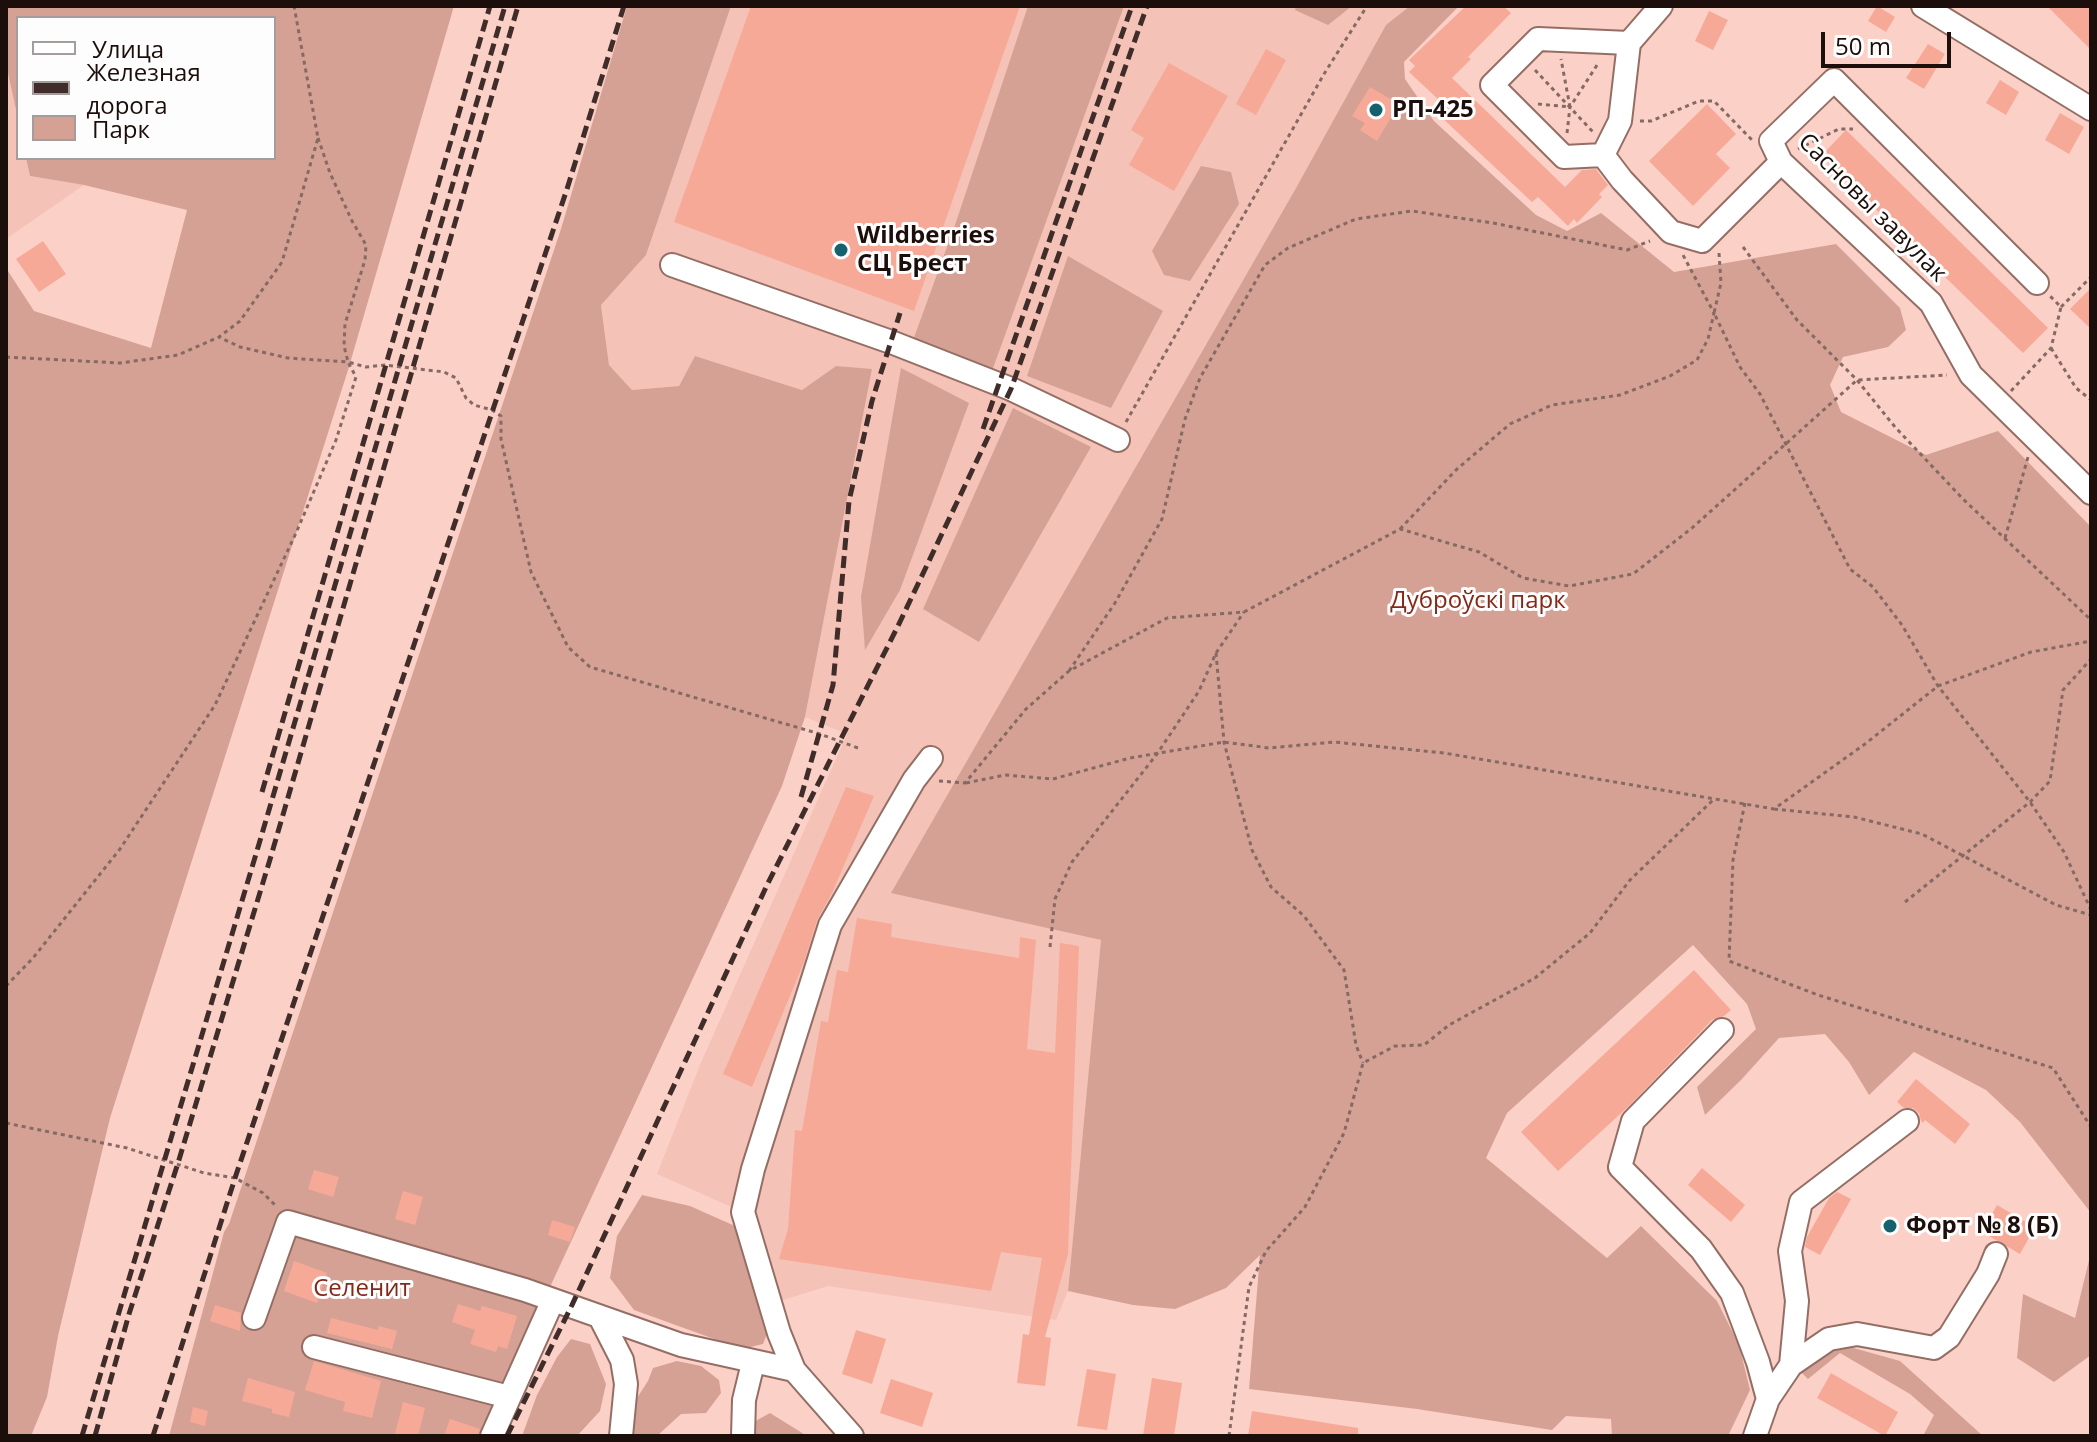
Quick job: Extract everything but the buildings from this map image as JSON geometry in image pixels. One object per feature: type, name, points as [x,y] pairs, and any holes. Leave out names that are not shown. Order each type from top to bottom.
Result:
[{"type":"street","points":[[1605,150],[1564,157],[1492,85],[1538,39],[1621,43],[1661,6]]},
{"type":"street","points":[[1923,6],[2091,109]]},
{"type":"street","points":[[1605,150],[1620,121],[1621,43]]},
{"type":"street","points":[[1761,140],[1834,80],[2037,283]]},
{"type":"street","name":"Сасновы завулак","points":[[1761,140],[1785,159],[1931,303],[1971,375],[2091,493]]},
{"type":"street","points":[[1605,150],[1622,180],[1671,232],[1702,241],[1785,159]]},
{"type":"street","points":[[672,265],[891,342],[1011,389],[1117,440]]},
{"type":"street","points":[[852,1436],[794,1370],[779,1333],[743,1212],[753,1169],[830,925],[914,780],[931,758]]},
{"type":"street","points":[[1722,1030],[1633,1121],[1620,1167],[1701,1249],[1732,1293],[1758,1362],[1768,1399]]},
{"type":"street","points":[[1791,1365],[1797,1301],[1790,1251],[1801,1202],[1907,1121]]},
{"type":"street","points":[[254,1318],[288,1222],[553,1300],[681,1345],[794,1370]]},
{"type":"street","points":[[1755,1436],[1768,1399],[1791,1365],[1829,1339],[1857,1334],[1934,1348],[1949,1337],[1988,1274],[1996,1254]]},
{"type":"street","points":[[492,1436],[553,1300]]},
{"type":"street","points":[[600,1317],[622,1360],[626,1384],[621,1436]]},
{"type":"street","points":[[314,1347],[509,1397]]},
{"type":"street","points":[[743,1436],[744,1400],[753,1363]]},
{"type":"path","points":[[6,986],[33,958],[120,849],[215,705],[336,440],[356,377],[344,346],[345,324],[365,260],[366,245],[330,173],[318,138],[294,6]]},
{"type":"path","points":[[1117,440],[1324,74],[1367,6]]},
{"type":"path","points":[[1558,40],[1570,107],[1564,157]]},
{"type":"path","points":[[1570,107],[1621,43]]},
{"type":"path","points":[[1522,55],[1605,150]]},
{"type":"path","points":[[1620,121],[1651,121],[1699,101],[1714,101],[1761,140]]},
{"type":"path","points":[[1785,159],[1814,139],[1839,129],[1885,131]]},
{"type":"path","points":[[6,357],[120,363],[178,355],[219,337],[240,321],[282,262],[318,138]]},
{"type":"path","points":[[1069,671],[1115,603],[1162,519],[1185,419],[1200,378],[1265,265],[1288,248],[1356,219],[1412,211],[1493,223],[1627,250],[1671,232],[1740,367],[1760,394],[1850,569],[1873,587],[1902,625],[1938,686],[2030,802],[2064,852],[2091,912]]},
{"type":"path","points":[[965,783],[1026,709],[1069,671],[1167,618],[1244,612],[1400,529],[1457,469],[1510,424],[1552,405],[1620,395],[1670,376],[1697,360],[1708,339],[1721,283],[1718,225]]},
{"type":"path","points":[[1743,247],[1797,320],[1857,380],[1895,427],[1963,499],[2091,620]]},
{"type":"path","points":[[2006,396],[2051,348],[2061,307],[2091,277]]},
{"type":"path","points":[[2037,283],[2061,307]]},
{"type":"path","points":[[219,337],[240,347],[288,358],[444,372],[456,378],[466,398],[474,405],[501,416],[501,439],[531,572],[568,647],[590,667],[820,734],[858,748]]},
{"type":"path","points":[[2051,348],[2076,388],[2091,400]]},
{"type":"path","points":[[1400,529],[1479,552],[1523,578],[1569,586],[1633,574],[1692,528],[1857,380],[1971,375]]},
{"type":"path","points":[[2005,539],[2034,436]]},
{"type":"path","points":[[1050,947],[1055,899],[1072,862],[1157,754],[1199,691],[1216,653],[1244,612]]},
{"type":"path","points":[[1774,809],[1865,744],[1938,686],[2031,652],[2091,641]]},
{"type":"path","points":[[1216,653],[1224,742],[1252,850],[1271,887],[1304,916],[1344,970],[1356,1045],[1363,1063],[1344,1133],[1305,1207],[1266,1251],[1249,1287],[1229,1436]]},
{"type":"path","points":[[1905,902],[1966,856],[2050,781],[2063,690],[2091,659]]},
{"type":"path","points":[[914,780],[965,783],[1005,775],[1053,779],[1130,758],[1224,742],[1269,748],[1334,742],[1444,753],[1774,809],[1854,817],[1922,834],[2056,905],[2091,912]]},
{"type":"path","points":[[1363,1063],[1395,1046],[1424,1045],[1449,1025],[1535,978],[1590,933],[1630,880],[1715,799]]},
{"type":"path","points":[[1745,803],[1733,860],[1729,961],[1818,995],[2053,1068],[2091,1127]]},
{"type":"path","points":[[6,1123],[127,1148],[204,1173],[235,1178],[263,1193],[288,1222]]},
{"type":"shaded area","points":[[731,6],[1410,6],[1386,26],[892,892],[1101,940],[1068,1291],[1056,1320],[828,1286],[770,1304],[743,1212],[657,1174],[700,1065],[847,734],[805,717],[872,370],[836,366],[802,390],[695,356],[679,386],[632,390],[609,365],[601,304],[646,255]]},
{"type":"shaded area","points":[[6,64],[16,110],[16,160],[26,160],[30,176],[84,185],[6,239]]},
{"type":"green space","points":[[6,6],[454,6],[348,370],[110,1118],[58,1336],[47,1397],[31,1436],[6,1436],[6,268],[34,311],[151,348],[187,210],[84,185],[30,176],[26,160],[276,160],[276,16],[16,16],[16,110],[6,64]]},
{"type":"green space","name":"Селенит","points":[[627,6],[731,6],[646,255],[601,305],[609,365],[632,390],[679,386],[695,356],[802,390],[836,366],[872,369],[805,717],[782,786],[481,1436],[169,1436],[224,1232],[561,229]]},
{"type":"green space","points":[[1028,6],[1124,6],[992,371],[912,343]]},
{"type":"green space","points":[[1296,6],[1352,6],[1328,25],[1295,10]]},
{"type":"green space","name":"Дуброўскі парк","points":[[1410,6],[1459,6],[1404,62],[1405,79],[1434,121],[1536,215],[1567,231],[1601,213],[1674,272],[1836,244],[1900,308],[1906,330],[1888,347],[1843,357],[1830,385],[1841,412],[1926,455],[1998,431],[2091,527],[2091,1213],[2020,1122],[1986,1090],[1914,1052],[1869,1095],[1849,1062],[1825,1034],[1779,1038],[1705,1115],[1697,1087],[1756,1029],[1747,1004],[1693,945],[1507,1113],[1486,1158],[1607,1258],[1641,1226],[1717,1301],[1739,1345],[1750,1390],[1728,1436],[1612,1436],[1611,1419],[1566,1416],[1552,1430],[1417,1409],[1249,1389],[1260,1255],[1226,1288],[1175,1309],[1133,1305],[1068,1291],[1101,940],[891,893],[1296,188],[1386,25]]},
{"type":"green space","points":[[1201,166],[1231,172],[1239,204],[1190,281],[1164,275],[1152,251]]},
{"type":"green space","points":[[1068,256],[1163,311],[1111,408],[1027,376]]},
{"type":"green space","points":[[901,368],[969,403],[900,590],[865,650],[861,597]]},
{"type":"green space","points":[[1013,408],[1091,447],[979,642],[923,609]]},
{"type":"green space","points":[[642,1195],[690,1206],[735,1226],[768,1331],[763,1344],[742,1349],[634,1310],[610,1278],[617,1236]]},
{"type":"green space","points":[[2091,1252],[2091,1355],[2054,1382],[2017,1358],[2023,1294],[2075,1318]]},
{"type":"green space","points":[[571,1339],[590,1344],[606,1384],[600,1411],[577,1436],[522,1436],[537,1395],[557,1357]]},
{"type":"green space","points":[[1843,1345],[1900,1361],[1983,1436],[1923,1436],[1934,1415],[1910,1394],[1840,1353],[1808,1379],[1801,1372]]},
{"type":"green space","points":[[677,1361],[701,1366],[719,1380],[721,1393],[706,1413],[681,1414],[657,1436],[634,1436],[627,1426],[635,1401],[653,1368]]},
{"type":"green space","points":[[770,1413],[807,1436],[749,1436],[750,1424]]},
{"type":"railway","points":[[262,792],[490,6]]},
{"type":"railway","points":[[82,1436],[505,6]]},
{"type":"railway","points":[[95,1436],[129,1314],[271,856],[518,6]]},
{"type":"railway","points":[[153,1436],[235,1178],[567,189],[624,6]]},
{"type":"railway","points":[[983,429],[1132,6]]},
{"type":"railway","points":[[507,1436],[572,1305],[768,883],[897,628],[1011,389],[1147,6]]},
{"type":"railway","points":[[801,797],[833,685],[849,501],[872,401],[900,313]]},
{"type":"place","name":"РП-425","points":[[1376,110]]},
{"type":"place","name":"Wildberries СЦ Брест","points":[[841,250]]},
{"type":"place","name":"Форт № 8 (Б)","points":[[1890,1226]]}]
